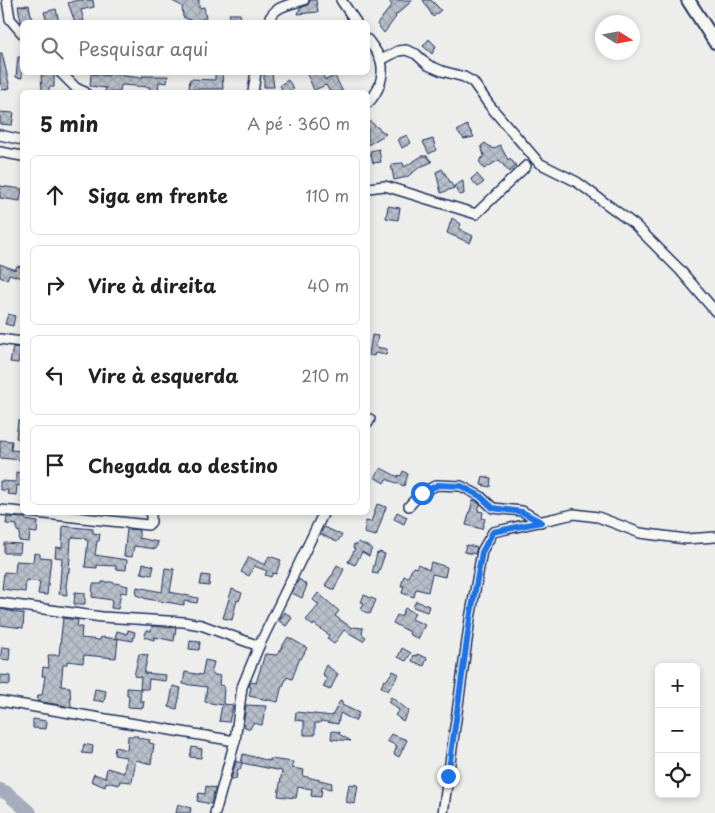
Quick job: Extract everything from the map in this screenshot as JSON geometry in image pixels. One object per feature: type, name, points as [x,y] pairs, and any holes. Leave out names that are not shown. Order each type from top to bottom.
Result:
[{"type":"main road","points":[[688,0],[715,42]]},
{"type":"street","points":[[7,0],[10,19],[20,31]]},
{"type":"street","points":[[269,20],[279,7],[304,0]]},
{"type":"street","points":[[341,0],[355,20]]},
{"type":"street","points":[[370,43],[381,60],[382,76],[370,100]]},
{"type":"street","points":[[381,60],[398,51],[406,50],[416,54],[428,65],[473,82],[490,106],[539,163],[577,182],[635,225],[680,270],[715,311]]},
{"type":"street","points":[[63,75],[80,90]]},
{"type":"street","points":[[253,90],[256,75]]},
{"type":"street","points":[[0,135],[20,140]]},
{"type":"street","points":[[0,152],[20,156]]},
{"type":"street","points":[[370,188],[384,186],[476,214],[526,166]]},
{"type":"street","points":[[0,339],[20,342]]},
{"type":"street","points":[[409,506],[422,493],[438,485],[461,486],[480,496],[493,508],[522,512],[541,522]]},
{"type":"street","points":[[0,510],[20,512]]},
{"type":"street","points":[[443,813],[470,619],[482,552],[493,532],[574,514],[598,517],[640,533],[686,539],[715,536]]},
{"type":"street","points":[[53,515],[148,526],[151,522],[151,515]]},
{"type":"street","points":[[215,813],[235,740],[242,687],[259,646],[323,515]]},
{"type":"street","points":[[0,603],[102,617],[184,622],[201,625],[259,646]]},
{"type":"street","points":[[0,701],[235,740]]},
{"type":"building","points":[[77,0],[93,0],[94,7],[81,10],[84,20],[74,20],[68,3]]},
{"type":"building","points":[[170,0],[199,0],[199,8],[204,7],[206,18],[189,20],[183,17],[182,6]]},
{"type":"building","points":[[310,0],[316,0],[318,12],[298,14],[300,8],[308,5]]},
{"type":"building","points":[[388,0],[413,0],[395,16],[384,33],[377,24],[392,5]]},
{"type":"building","points":[[423,0],[431,0],[441,10],[433,17]]},
{"type":"building","points":[[29,5],[34,20],[21,20],[18,6]]},
{"type":"building","points":[[56,9],[59,20],[46,20],[44,12]]},
{"type":"building","points":[[229,14],[240,14],[242,20],[231,20]]},
{"type":"building","points":[[429,39],[436,46],[432,54],[423,46]]},
{"type":"building","points":[[0,53],[2,53],[10,88],[2,90],[0,81]]},
{"type":"building","points":[[18,57],[20,57],[20,75],[22,75],[22,78],[16,77]]},
{"type":"building","points":[[41,75],[54,75],[54,87],[49,87],[49,90],[42,90]]},
{"type":"building","points":[[91,75],[117,75],[142,78],[142,76],[168,76],[167,83],[159,82],[158,90],[149,90],[150,87],[121,85],[120,90],[106,90],[106,88],[90,86]]},
{"type":"building","points":[[215,75],[222,75],[223,89],[189,89],[190,79],[215,80]]},
{"type":"building","points":[[264,75],[272,75],[274,87],[264,87]]},
{"type":"building","points":[[307,75],[323,75],[325,80],[335,76],[342,90],[329,90],[326,85],[314,90]]},
{"type":"building","points":[[288,80],[294,89],[282,90],[280,85]]},
{"type":"building","points":[[0,112],[14,113],[12,125],[0,124]]},
{"type":"building","points":[[370,122],[386,134],[370,144]]},
{"type":"building","points":[[467,125],[474,137],[464,139],[457,131]]},
{"type":"building","points":[[407,135],[411,143],[402,148],[398,139]]},
{"type":"building","points":[[433,139],[436,150],[429,154],[423,142]]},
{"type":"building","points":[[485,143],[493,149],[500,145],[508,160],[510,158],[516,166],[509,172],[499,160],[484,169],[479,161],[484,156],[481,146]]},
{"type":"building","points":[[379,149],[381,162],[373,163],[370,151]]},
{"type":"building","points":[[422,156],[427,156],[432,162],[420,167],[407,177],[394,180],[391,164],[403,163],[404,167]]},
{"type":"building","points":[[442,169],[454,188],[441,193],[436,172]]},
{"type":"building","points":[[477,174],[484,182],[478,187],[471,179]]},
{"type":"building","points":[[463,181],[464,194],[459,195],[454,186]]},
{"type":"building","points":[[0,186],[20,189],[20,201],[0,198]]},
{"type":"building","points":[[388,206],[400,208],[398,220],[386,218]]},
{"type":"building","points":[[452,218],[461,224],[459,229],[473,236],[470,243],[447,233]]},
{"type":"building","points":[[0,264],[15,270],[17,266],[20,267],[20,277],[9,274],[7,280],[0,277]]},
{"type":"building","points":[[8,314],[15,316],[13,326],[5,324]]},
{"type":"building","points":[[372,335],[378,336],[376,347],[387,349],[386,355],[375,353],[374,356],[370,355]]},
{"type":"building","points":[[13,347],[20,348],[18,363],[10,362]]},
{"type":"building","points":[[18,421],[20,421],[20,439],[16,438]]},
{"type":"building","points":[[0,440],[12,441],[11,450],[20,451],[20,460],[0,458]]},
{"type":"building","points":[[381,468],[398,477],[398,475],[401,476],[403,471],[408,474],[404,486],[386,479],[384,483],[374,477]]},
{"type":"building","points":[[16,472],[20,473],[20,486],[17,485],[16,495],[7,494],[8,490],[0,490],[0,481],[16,482]]},
{"type":"building","points":[[483,476],[491,478],[490,487],[481,485]]},
{"type":"building","points":[[473,500],[480,504],[478,511],[483,512],[482,518],[485,519],[482,529],[466,525]]},
{"type":"building","points":[[377,504],[386,507],[376,536],[364,533],[366,521],[371,522]]},
{"type":"building","points":[[397,512],[407,517],[404,524],[394,519]]},
{"type":"building","points":[[7,517],[25,518],[26,520],[38,522],[37,533],[30,532],[29,542],[19,541],[20,532],[17,531],[17,525],[6,524]]},
{"type":"building","points":[[63,526],[93,529],[93,533],[100,534],[95,555],[127,560],[126,570],[116,569],[116,566],[97,565],[97,568],[85,567],[88,540],[73,537],[71,539],[69,572],[66,586],[67,595],[59,594],[62,558],[55,557],[56,547],[62,548]]},
{"type":"building","points":[[324,527],[342,535],[337,542],[320,534]]},
{"type":"building","points":[[127,529],[139,530],[139,538],[158,542],[156,549],[134,546],[132,557],[124,556]]},
{"type":"building","points":[[358,542],[372,548],[369,556],[362,552],[355,565],[348,562],[355,549],[353,548],[354,544],[357,545]]},
{"type":"building","points":[[4,543],[21,544],[20,553],[4,553]]},
{"type":"building","points":[[466,545],[477,547],[475,554],[464,552]]},
{"type":"building","points":[[34,553],[40,554],[40,557],[51,558],[47,595],[38,594],[40,582],[26,580],[25,592],[2,589],[4,572],[15,573],[16,561],[33,562]]},
{"type":"building","points":[[377,553],[385,554],[378,574],[372,573]]},
{"type":"building","points":[[269,556],[281,560],[276,574],[273,573],[271,577],[265,575],[267,571],[254,566],[249,576],[241,572],[249,557],[265,565]]},
{"type":"building","points":[[431,562],[447,567],[445,577],[432,574],[428,592],[416,589],[414,597],[402,593],[404,586],[401,586],[404,576],[408,577],[413,567],[416,568],[418,564],[429,570]]},
{"type":"building","points":[[143,563],[154,566],[152,575],[141,573]]},
{"type":"building","points":[[337,565],[344,569],[334,590],[325,585]]},
{"type":"building","points":[[165,568],[174,569],[170,592],[198,598],[197,603],[184,601],[184,605],[147,599],[136,595],[137,587],[162,592]]},
{"type":"building","points":[[202,575],[210,576],[209,586],[200,585]]},
{"type":"building","points":[[299,579],[307,585],[302,598],[292,593]]},
{"type":"building","points":[[102,582],[128,586],[127,593],[121,592],[118,609],[111,608],[112,600],[92,597],[93,584],[102,584]]},
{"type":"building","points":[[232,589],[242,593],[239,601],[237,600],[232,620],[223,618]]},
{"type":"building","points":[[75,592],[85,593],[85,604],[74,604]]},
{"type":"building","points":[[318,593],[339,611],[335,616],[352,628],[363,628],[362,634],[366,637],[363,641],[344,630],[334,644],[327,639],[329,635],[306,620],[319,605],[313,600]]},
{"type":"building","points":[[364,595],[376,600],[370,614],[361,610],[364,603],[361,602]]},
{"type":"building","points":[[416,601],[429,606],[427,612],[413,607]]},
{"type":"building","points":[[405,608],[415,613],[412,619],[425,625],[418,639],[409,634],[410,632],[393,623],[397,615],[401,617]]},
{"type":"building","points":[[0,609],[24,614],[23,628],[0,625]]},
{"type":"building","points":[[285,612],[292,618],[286,626],[279,621]]},
{"type":"building","points":[[63,618],[78,620],[77,627],[82,627],[81,638],[100,640],[101,637],[118,639],[116,658],[84,655],[83,663],[67,661],[67,664],[63,665],[61,686],[70,687],[71,707],[37,701],[38,695],[42,695],[45,676],[42,676],[43,667],[49,668],[48,655],[59,655]]},
{"type":"building","points":[[152,626],[176,628],[174,641],[154,637],[154,640],[144,637],[147,630],[151,631]]},
{"type":"building","points":[[128,630],[135,632],[133,641],[115,638],[117,631],[127,634]]},
{"type":"building","points":[[288,637],[307,648],[300,658],[292,679],[287,677],[282,685],[278,702],[249,696],[251,687],[249,686],[252,681],[256,683],[265,654],[277,655]]},
{"type":"building","points":[[190,641],[200,642],[199,650],[189,649]]},
{"type":"building","points":[[2,647],[10,648],[9,660],[0,659]]},
{"type":"building","points":[[402,648],[411,653],[406,661],[398,657]]},
{"type":"building","points":[[139,654],[148,655],[144,673],[166,675],[165,681],[149,679],[148,689],[140,689],[141,677],[134,676]]},
{"type":"building","points":[[417,654],[427,658],[424,666],[412,661],[414,655],[417,656]]},
{"type":"building","points":[[205,660],[214,662],[211,674],[220,676],[219,685],[224,686],[223,704],[233,705],[229,722],[219,721],[222,705],[205,702],[207,687],[183,684],[185,672],[202,675]]},
{"type":"building","points":[[326,665],[338,674],[330,690],[323,687],[327,679],[324,677],[323,672]]},
{"type":"building","points":[[393,671],[399,674],[388,691],[381,687],[384,680],[386,681]]},
{"type":"building","points":[[1,675],[10,676],[10,685],[0,684]]},
{"type":"building","points":[[173,686],[181,688],[177,709],[169,707]]},
{"type":"building","points":[[127,688],[141,689],[140,701],[144,701],[143,708],[128,707],[129,695],[127,695]]},
{"type":"building","points":[[95,689],[106,691],[104,702],[93,700]]},
{"type":"building","points":[[391,697],[409,711],[403,721],[395,715],[399,710],[388,702]]},
{"type":"building","points":[[340,701],[342,705],[359,713],[355,721],[340,713],[338,724],[321,721],[320,723],[315,723],[315,735],[304,735],[304,721],[295,720],[296,712],[332,716]]},
{"type":"building","points":[[246,705],[266,706],[262,725],[253,723],[250,729],[243,726]]},
{"type":"building","points":[[33,719],[47,721],[46,729],[33,728]]},
{"type":"building","points":[[332,731],[340,732],[339,734],[351,741],[331,739]]},
{"type":"building","points":[[391,734],[407,740],[399,757],[394,754],[397,746],[387,741]]},
{"type":"building","points":[[128,736],[138,736],[138,738],[150,740],[149,743],[154,744],[151,764],[136,760],[132,782],[120,781],[119,785],[106,782],[105,787],[91,781],[94,774],[105,778],[107,768],[124,773],[126,757],[114,755],[115,747],[127,750]]},
{"type":"building","points":[[84,744],[93,746],[92,754],[82,753]]},
{"type":"building","points":[[192,747],[202,749],[201,758],[190,757]]},
{"type":"building","points":[[243,754],[270,761],[270,759],[293,762],[292,768],[304,770],[303,776],[332,783],[331,789],[322,787],[321,797],[311,796],[312,789],[298,787],[296,798],[278,796],[282,771],[242,763],[240,770],[238,769],[236,779],[231,779],[236,761],[241,763]]},
{"type":"building","points":[[349,784],[358,785],[355,804],[346,802]]},
{"type":"building","points":[[206,786],[215,788],[211,804],[197,801],[199,793],[205,794]]},
{"type":"building","points":[[178,804],[191,808],[190,813],[176,813]]},
{"type":"waterway","points":[[0,790],[7,793],[30,813]]},
{"type":"route","points":[[422,493],[438,485],[461,486],[480,496],[493,508],[522,512],[541,522],[493,532],[482,552],[470,619],[448,776]]}]
